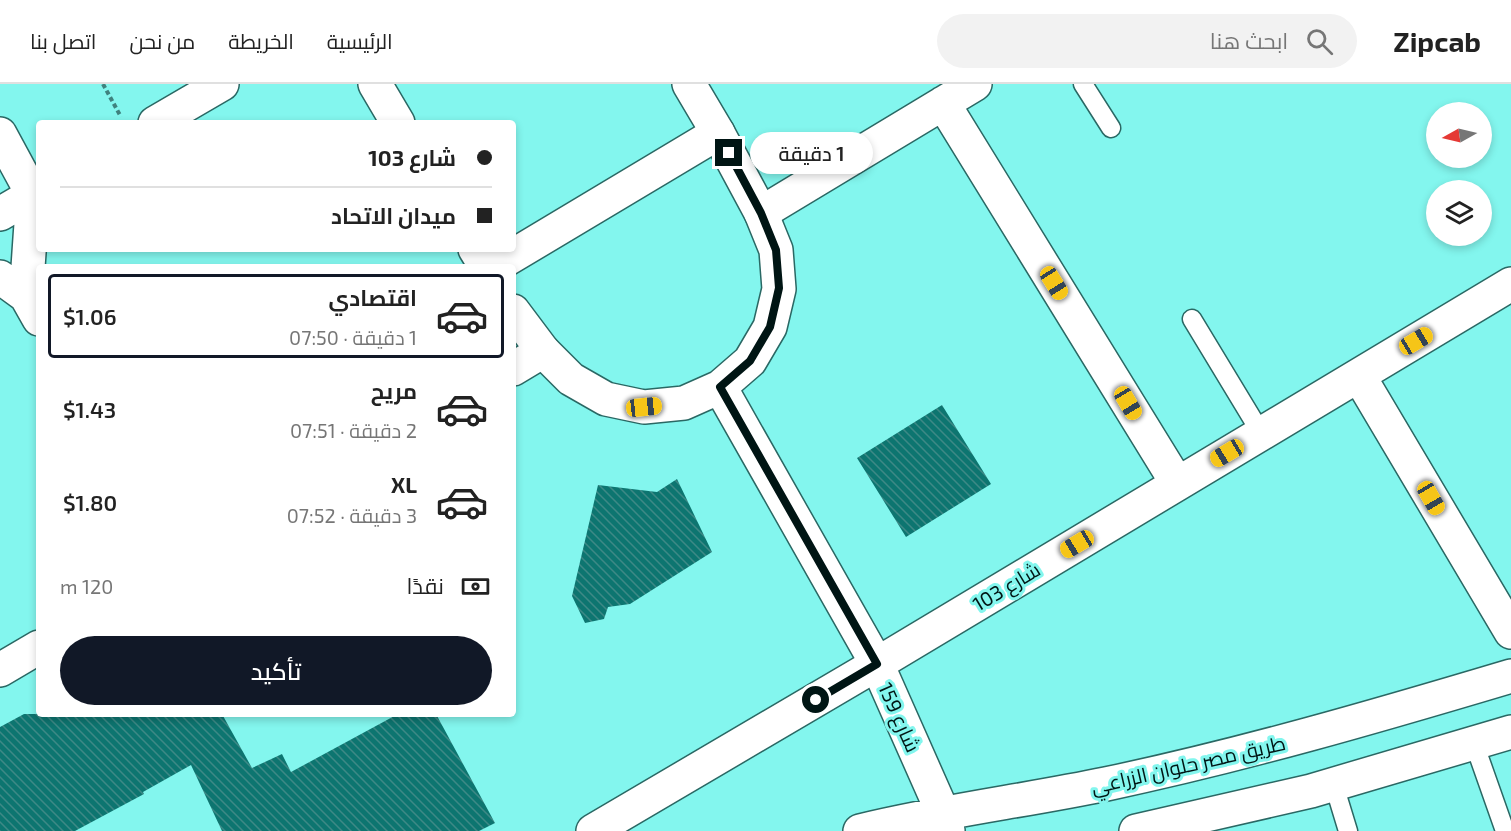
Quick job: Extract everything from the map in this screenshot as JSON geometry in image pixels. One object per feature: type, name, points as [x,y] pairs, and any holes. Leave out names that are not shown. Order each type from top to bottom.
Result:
[{"type":"street","points":[[160,120],[222,84]]},
{"type":"street","points":[[375,84],[396,120]]},
{"type":"street","points":[[516,315],[543,351],[571,379],[606,399],[644,407],[684,403],[720,387],[750,361],[770,327],[779,288],[776,250],[761,213],[689,84]]},
{"type":"street","points":[[761,213],[975,84]]},
{"type":"street","points":[[943,103],[1177,483]]},
{"type":"street","points":[[499,264],[718,133]]},
{"type":"street","points":[[0,134],[36,193],[22,297]]},
{"type":"street","points":[[0,214],[36,193]]},
{"type":"street","name":"شارع 103","points":[[593,831],[877,664],[1511,284]]},
{"type":"street","points":[[516,367],[543,351]]},
{"type":"street","points":[[1359,375],[1511,632]]},
{"type":"street","name":"شارع 159","points":[[720,387],[877,664],[946,822]]},
{"type":"street","points":[[0,670],[36,649]]},
{"type":"street","name":"طريق مصر حلوان الزراعي","points":[[865,830],[946,822],[1202,763],[1300,738],[1511,676]]},
{"type":"street","points":[[1136,831],[1311,791],[1511,732]]},
{"type":"lane","points":[[1083,84],[1111,128]]},
{"type":"lane","points":[[1192,319],[1261,433]]},
{"type":"lane","points":[[1474,743],[1505,831]]},
{"type":"lane","points":[[1334,784],[1348,831]]},
{"type":"path","points":[[103,84],[122,120]]},
{"type":"building","points":[[942,405],[991,484],[906,537],[857,458]]},
{"type":"building","points":[[677,479],[712,552],[630,604],[608,607],[604,619],[585,623],[572,596],[598,485],[657,492]]},
{"type":"building","points":[[24,714],[36,714],[36,717],[224,717],[252,768],[282,754],[291,772],[392,717],[438,717],[495,823],[479,831],[222,831],[191,765],[143,792],[144,794],[75,831],[0,831],[0,727]]},
{"type":"route","points":[[729,153],[761,213],[776,250],[779,288],[770,327],[750,361],[720,387],[877,664],[816,700]]}]
